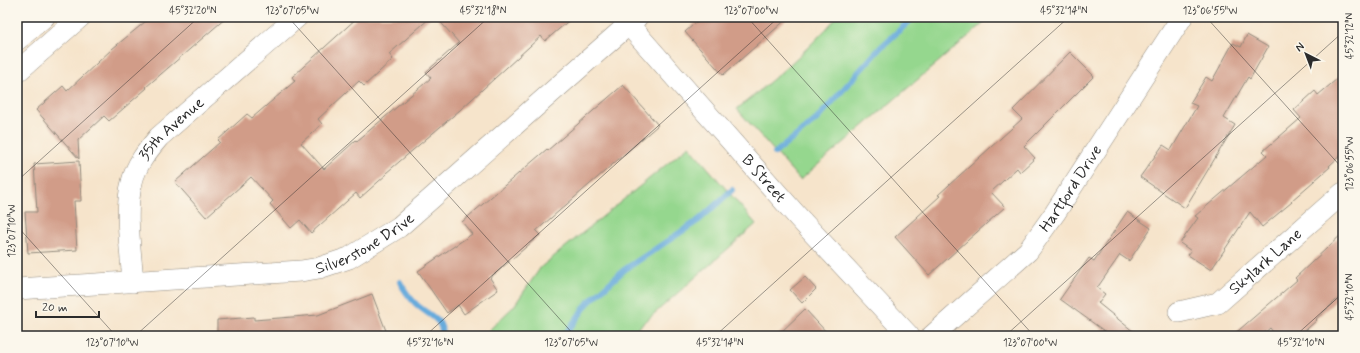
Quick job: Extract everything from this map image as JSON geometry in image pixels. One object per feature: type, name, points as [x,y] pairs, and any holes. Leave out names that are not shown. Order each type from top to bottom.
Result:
[{"type":"street","points":[[17,40],[44,17]]},
{"type":"street","points":[[17,72],[80,17]]},
{"type":"street","name":"35th Avenue","points":[[133,282],[128,213],[132,182],[141,160],[159,138],[297,17]]},
{"type":"street","name":"Hartford Drive","points":[[932,336],[1028,251],[1055,213],[1182,17]]},
{"type":"street","name":"Silverstone Drive","points":[[17,289],[301,271],[319,268],[349,258],[399,227],[629,19]]},
{"type":"street","name":"B Street","points":[[629,19],[798,217],[909,336]]},
{"type":"street","name":"Skylark Lane","points":[[1179,312],[1218,302],[1343,193]]},
{"type":"green space","points":[[837,17],[991,17],[800,180],[737,109],[763,88],[814,42]]},
{"type":"green space","points":[[689,146],[756,224],[629,336],[483,336],[514,306],[541,267]]},
{"type":"building","points":[[151,17],[227,17],[109,121],[104,116],[78,140],[79,159],[36,110],[63,86],[67,91],[112,49]]},
{"type":"building","points":[[358,17],[431,17],[389,54],[393,59],[364,86],[359,81],[318,119],[322,124],[301,143],[324,169],[356,140],[357,141],[431,78],[426,72],[459,43],[436,17],[573,17],[545,41],[541,36],[460,110],[386,173],[387,174],[360,198],[356,193],[311,233],[300,220],[291,228],[270,204],[273,201],[251,177],[206,217],[175,182],[220,142],[218,140],[247,114],[252,118],[295,81],[292,77]]},
{"type":"building","points":[[702,17],[789,17],[723,75],[685,32]]},
{"type":"building","points":[[1247,35],[1268,47],[1250,79],[1248,77],[1224,118],[1235,125],[1185,208],[1140,177],[1163,145],[1171,150],[1197,106],[1190,103],[1206,77],[1212,81],[1233,43],[1241,47]]},
{"type":"building","points":[[1070,52],[1094,76],[1024,146],[1035,158],[1020,172],[1017,168],[991,192],[1005,207],[929,275],[895,237],[940,196],[938,195],[1022,119],[1013,110]]},
{"type":"building","points":[[1343,74],[1343,153],[1329,166],[1330,167],[1291,201],[1292,202],[1262,227],[1250,212],[1211,270],[1188,255],[1191,251],[1180,243],[1198,218],[1195,216],[1267,155],[1263,151],[1301,118],[1294,110],[1315,91],[1318,95]]},
{"type":"building","points":[[623,85],[658,125],[536,231],[540,235],[490,278],[498,290],[464,314],[458,305],[447,313],[418,271],[472,234],[462,222]]},
{"type":"building","points":[[79,161],[81,201],[74,201],[77,250],[28,253],[25,212],[37,212],[34,164]]},
{"type":"building","points":[[1127,212],[1151,228],[1129,261],[1120,255],[1097,288],[1105,294],[1098,303],[1139,336],[1111,336],[1060,299],[1089,258],[1094,261]]},
{"type":"building","points":[[1343,233],[1343,294],[1316,319],[1317,320],[1299,336],[1276,336],[1270,328],[1261,336],[1232,336],[1297,280],[1295,278]]},
{"type":"building","points":[[805,277],[816,289],[802,303],[790,290]]},
{"type":"building","points":[[372,294],[388,336],[217,336],[217,320],[254,317],[254,320],[318,315]]},
{"type":"building","points":[[805,309],[830,336],[777,336]]},
{"type":"waterway","points":[[775,153],[817,119],[880,48],[914,17]]},
{"type":"waterway","points":[[564,336],[588,303],[624,270],[699,220],[732,190]]},
{"type":"waterway","points":[[400,282],[416,304],[438,321],[442,330],[442,336]]}]
